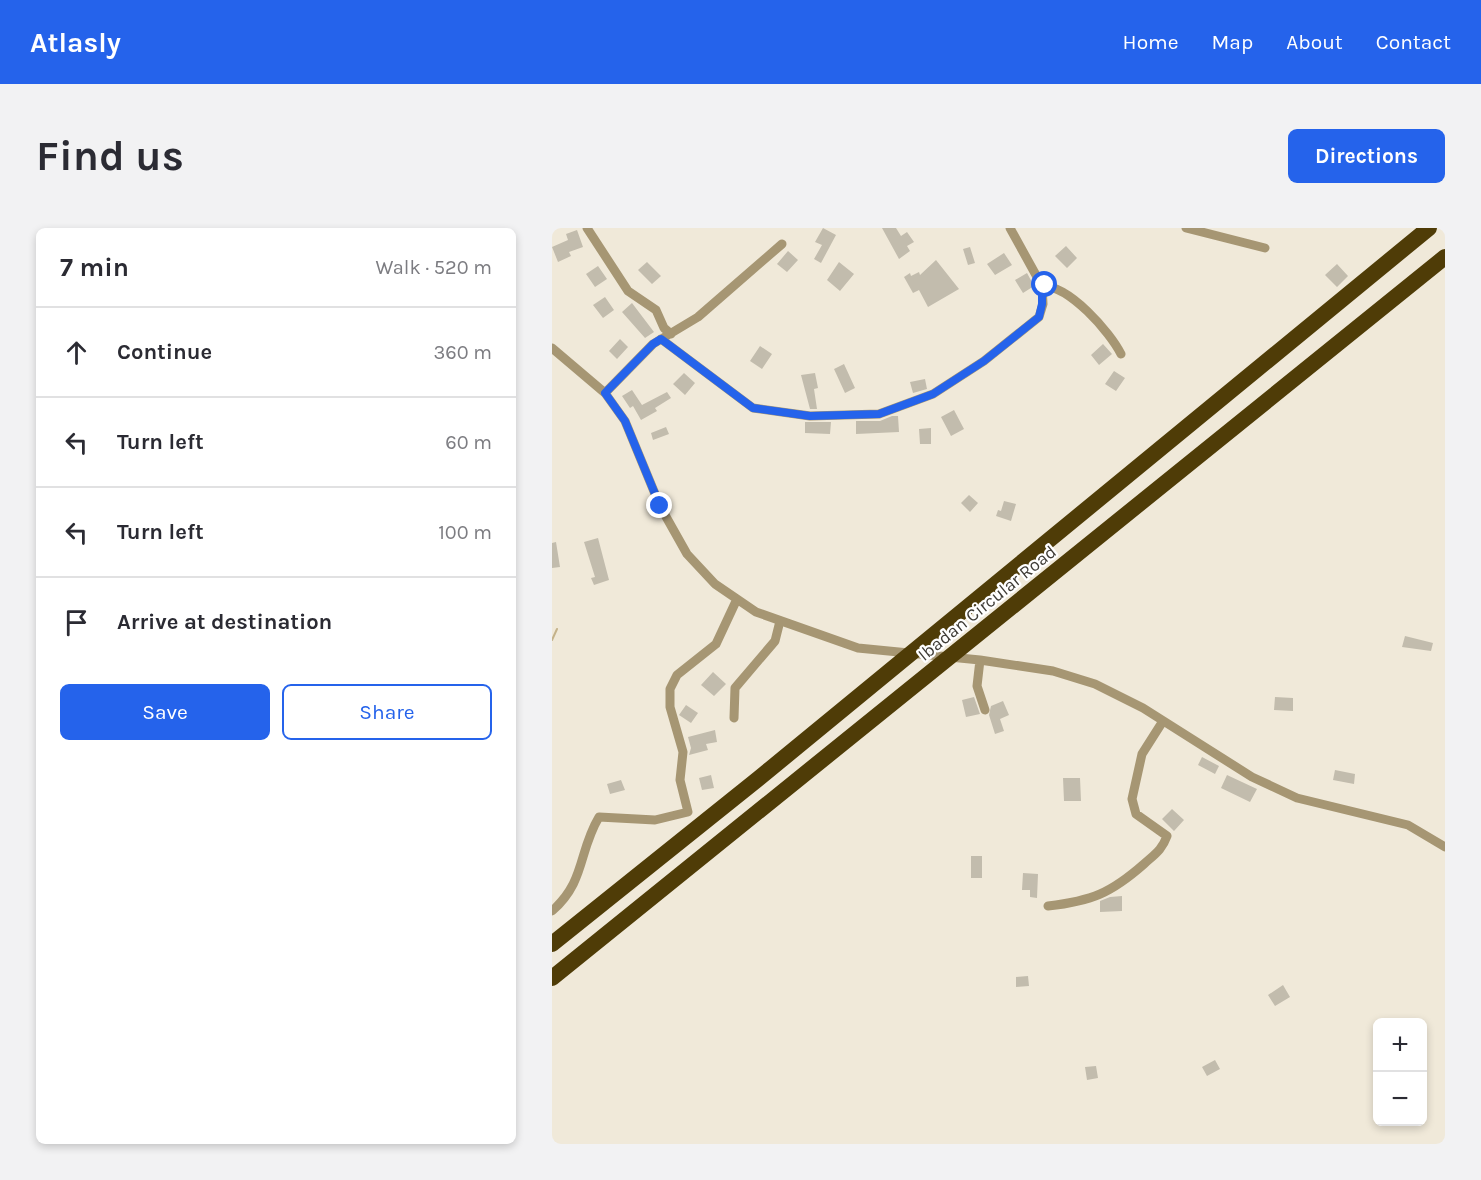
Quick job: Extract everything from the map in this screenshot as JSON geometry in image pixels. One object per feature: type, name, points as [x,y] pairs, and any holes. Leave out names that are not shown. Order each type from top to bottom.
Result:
[{"type":"highway","name":"Ibadan Circular Road","points":[[552,944],[767,771],[1429,228]]},
{"type":"highway","name":"Ibadan Circular Road","points":[[552,978],[1445,257]]},
{"type":"street","points":[[587,228],[628,291],[656,309],[664,328],[671,334]]},
{"type":"street","points":[[661,339],[753,408],[810,416],[879,414],[933,394],[984,361],[1039,317],[1042,286],[1010,228]]},
{"type":"street","points":[[1186,228],[1265,248]]},
{"type":"street","points":[[605,393],[653,344],[698,317],[782,244]]},
{"type":"street","points":[[1042,286],[1073,300],[1112,335],[1121,354]]},
{"type":"street","points":[[552,348],[605,393],[625,421],[660,506],[687,554],[715,584],[756,612],[858,648],[980,660],[1053,671],[1095,684],[1143,708],[1252,777],[1297,798],[1408,825],[1445,847]]},
{"type":"street","points":[[552,911],[572,889],[579,876],[590,833],[599,817],[655,820],[688,812],[680,780],[683,752],[670,707],[670,690],[677,675],[716,644],[737,599]]},
{"type":"street","points":[[734,718],[735,688],[775,641],[780,621]]},
{"type":"street","points":[[980,660],[977,686],[985,710]]},
{"type":"street","points":[[1048,906],[1107,892],[1121,885],[1162,849],[1167,836],[1136,814],[1132,799],[1142,754],[1163,721]]},
{"type":"building","points":[[823,228],[836,235],[821,263],[814,259],[822,245],[815,242]]},
{"type":"building","points":[[882,228],[896,228],[901,236],[907,232],[914,242],[907,246],[910,251],[899,259]]},
{"type":"building","points":[[577,230],[583,247],[569,252],[571,256],[558,262],[552,247],[568,240],[566,234]]},
{"type":"building","points":[[1066,246],[1077,258],[1067,268],[1055,256]]},
{"type":"building","points":[[970,247],[975,263],[968,265],[963,249]]},
{"type":"building","points":[[788,251],[798,260],[787,272],[777,264]]},
{"type":"building","points":[[1004,253],[1012,265],[995,275],[987,264]]},
{"type":"building","points":[[936,260],[959,289],[928,307],[919,290],[913,293],[904,277],[910,273],[911,276],[919,272],[920,275]]},
{"type":"building","points":[[647,262],[661,276],[652,284],[638,270]]},
{"type":"building","points":[[839,262],[854,274],[840,291],[827,280]]},
{"type":"building","points":[[1337,264],[1348,276],[1337,287],[1325,275]]},
{"type":"building","points":[[598,266],[607,279],[595,287],[586,274]]},
{"type":"building","points":[[1027,273],[1034,286],[1023,293],[1015,280]]},
{"type":"building","points":[[605,297],[614,310],[603,318],[593,305]]},
{"type":"building","points":[[632,303],[654,332],[645,338],[622,312]]},
{"type":"building","points":[[620,339],[628,347],[617,359],[609,351]]},
{"type":"building","points":[[1103,344],[1112,354],[1099,365],[1091,355]]},
{"type":"building","points":[[760,346],[772,354],[762,369],[750,361]]},
{"type":"building","points":[[844,364],[855,388],[845,393],[834,369]]},
{"type":"building","points":[[1114,371],[1125,378],[1116,391],[1105,384]]},
{"type":"building","points":[[684,373],[695,383],[685,395],[673,384]]},
{"type":"building","points":[[815,373],[818,388],[814,389],[817,409],[810,409],[801,375]]},
{"type":"building","points":[[925,379],[927,389],[913,393],[910,382]]},
{"type":"building","points":[[632,390],[642,405],[667,392],[671,398],[655,408],[657,411],[641,420],[633,406],[630,408],[622,396]]},
{"type":"building","points":[[954,410],[964,429],[951,436],[941,417]]},
{"type":"building","points":[[898,416],[899,432],[856,434],[856,421],[880,421]]},
{"type":"building","points":[[805,422],[831,422],[830,434],[805,433]]},
{"type":"building","points":[[666,427],[669,434],[653,440],[651,433]]},
{"type":"building","points":[[931,428],[931,444],[920,444],[919,429]]},
{"type":"building","points":[[969,495],[978,503],[970,512],[961,503]]},
{"type":"building","points":[[1004,501],[1016,504],[1011,521],[996,516],[998,510],[1001,511]]},
{"type":"building","points":[[598,538],[609,580],[594,585],[591,578],[595,577],[584,542]]},
{"type":"building","points":[[556,542],[560,567],[552,568],[552,543]]},
{"type":"building","points":[[1405,636],[1433,643],[1431,651],[1402,647]]},
{"type":"building","points":[[713,672],[726,684],[714,696],[701,685]]},
{"type":"building","points":[[974,697],[980,714],[966,717],[962,700]]},
{"type":"building","points":[[1275,697],[1293,698],[1293,711],[1274,710]]},
{"type":"building","points":[[1003,701],[1009,715],[1000,719],[1004,731],[995,734],[989,715],[991,706]]},
{"type":"building","points":[[686,705],[698,713],[691,723],[679,715]]},
{"type":"building","points":[[715,730],[717,742],[706,744],[708,750],[689,755],[691,748],[688,737]]},
{"type":"building","points":[[1202,757],[1219,766],[1215,774],[1198,765]]},
{"type":"building","points":[[1335,770],[1355,774],[1354,784],[1333,780]]},
{"type":"building","points":[[711,775],[714,788],[702,790],[699,778]]},
{"type":"building","points":[[1227,775],[1257,789],[1250,802],[1221,788]]},
{"type":"building","points":[[1063,778],[1080,778],[1081,801],[1064,801]]},
{"type":"building","points":[[621,780],[625,790],[610,794],[607,784]]},
{"type":"building","points":[[1172,809],[1184,820],[1174,831],[1162,819]]},
{"type":"building","points":[[971,856],[982,856],[982,878],[971,878]]},
{"type":"building","points":[[1023,873],[1038,874],[1037,898],[1030,897],[1030,890],[1022,890]]},
{"type":"building","points":[[1122,896],[1122,911],[1100,912],[1100,901]]},
{"type":"building","points":[[1028,976],[1029,986],[1016,987],[1016,977]]},
{"type":"building","points":[[1283,985],[1290,997],[1275,1006],[1268,995]]},
{"type":"building","points":[[1215,1060],[1220,1069],[1207,1076],[1202,1067]]},
{"type":"building","points":[[1096,1066],[1098,1078],[1087,1080],[1085,1067]]},
{"type":"waterway","points":[[552,640],[557,629]]},
{"type":"route","points":[[660,506],[625,421],[605,393],[653,344],[661,339],[753,408],[810,416],[879,414],[933,394],[984,361],[1039,317],[1042,286],[1045,285]]}]
